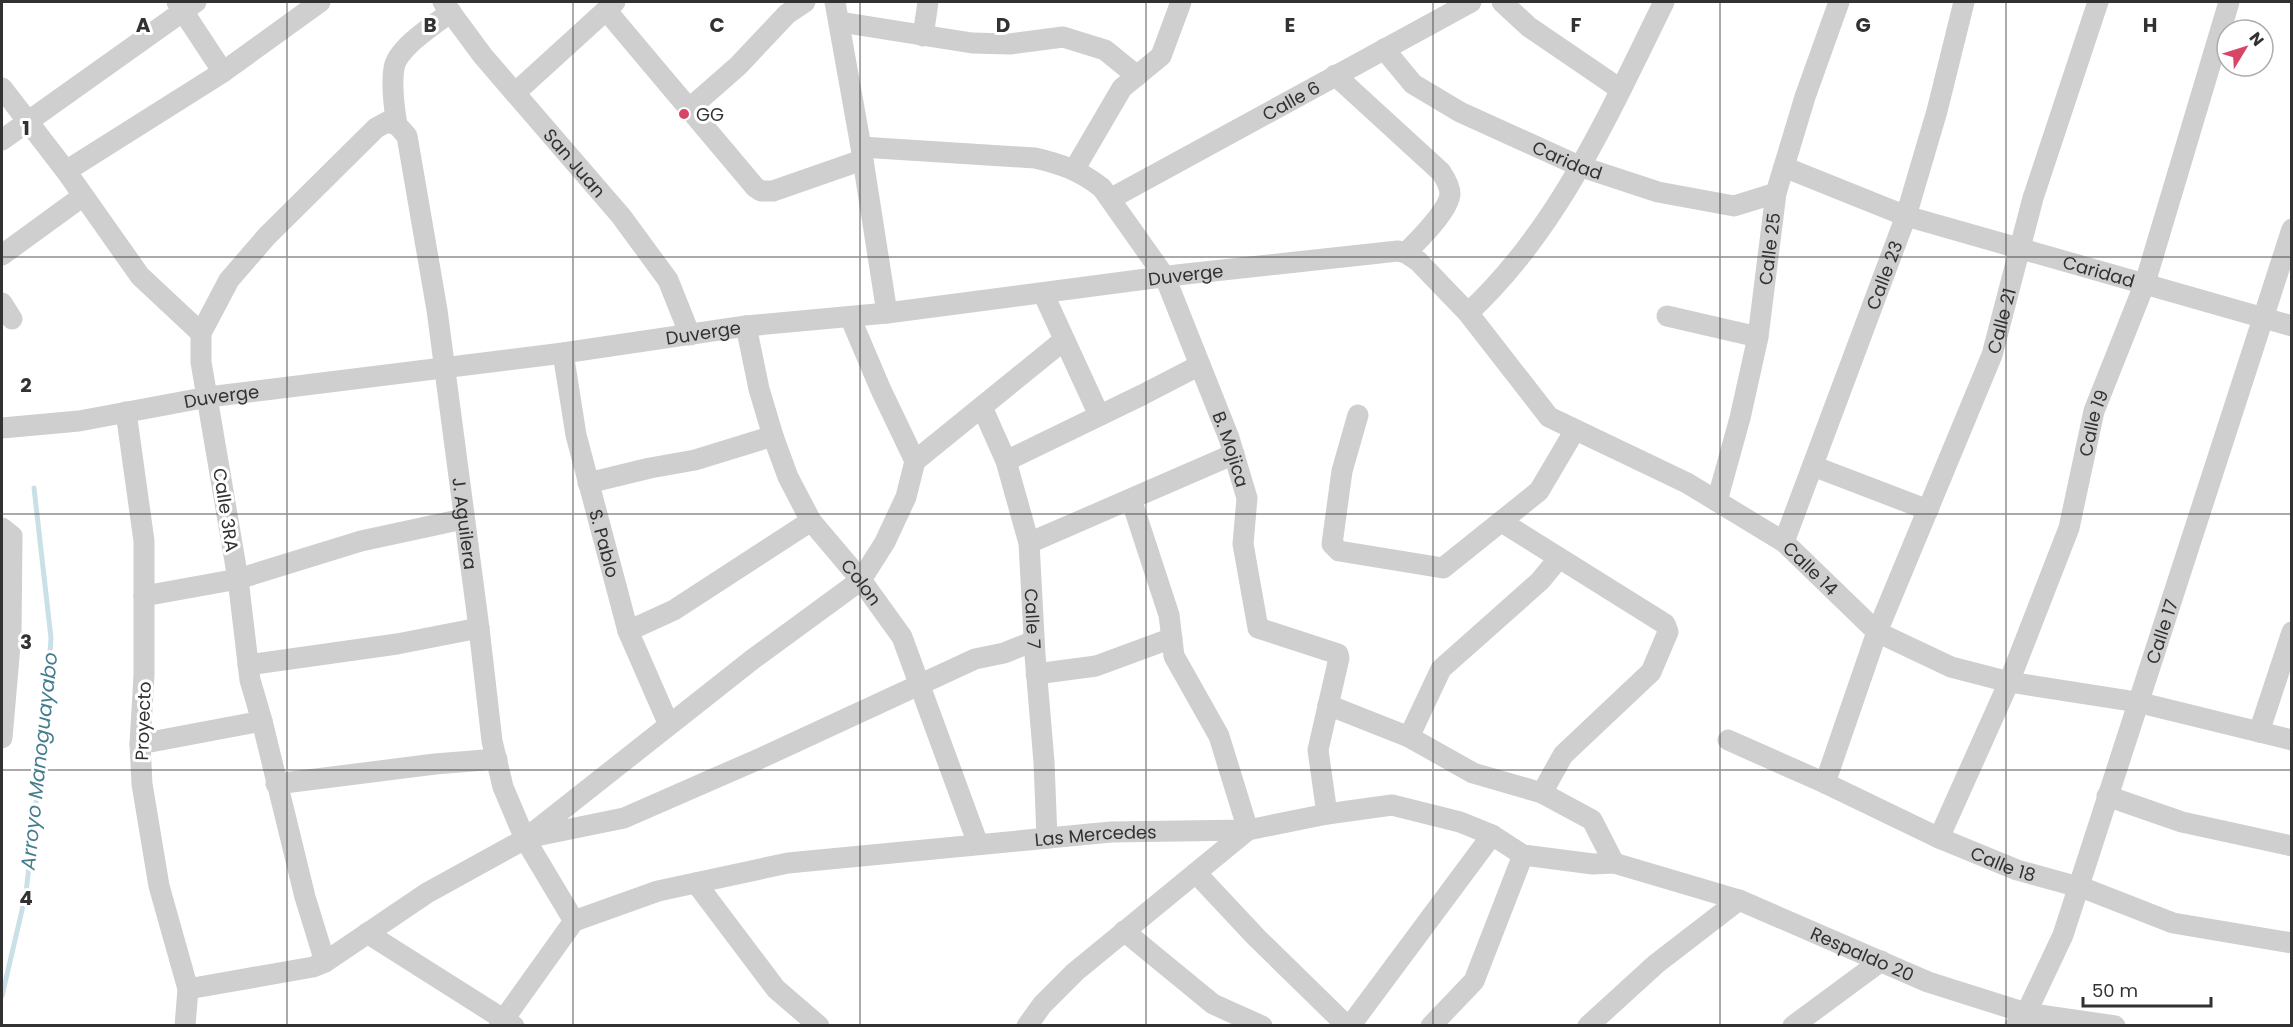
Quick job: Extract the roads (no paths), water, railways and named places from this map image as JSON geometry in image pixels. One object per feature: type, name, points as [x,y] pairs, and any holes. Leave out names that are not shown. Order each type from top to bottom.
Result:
[{"type":"street","points":[[66,171],[223,72],[320,2]]},
{"type":"street","points":[[690,108],[738,66],[787,14],[805,2]]},
{"type":"street","points":[[834,2],[840,22],[886,313]]},
{"type":"street","points":[[923,36],[928,2]]},
{"type":"street","points":[[1074,170],[1122,88],[1161,56],[1181,2]]},
{"type":"street","name":"Calle 6","points":[[1106,194],[1471,2]]},
{"type":"street","points":[[1502,2],[1529,27],[1620,89]]},
{"type":"street","points":[[1468,313],[1487,295],[1539,233],[1579,166],[1664,2]]},
{"type":"street","name":"Calle 25","points":[[1717,501],[1740,418],[1758,337],[1776,193],[1805,97],[1839,2]]},
{"type":"street","name":"Calle 23","points":[[1784,542],[1906,216],[1937,111],[1964,2]]},
{"type":"street","name":"Calle 21","points":[[1825,783],[1877,632],[1992,356],[2033,198],[2098,2]]},
{"type":"street","name":"Calle 19","points":[[1939,838],[2008,682],[2069,528],[2094,411],[2145,283],[2229,2]]},
{"type":"street","points":[[2,140],[185,5],[223,72]]},
{"type":"street","points":[[515,93],[611,6],[690,108],[755,187],[761,191],[772,191],[862,154],[1035,158],[1062,164],[1089,177],[1106,194]]},
{"type":"street","name":"San Juan","points":[[447,7],[483,56],[621,216],[668,280],[690,334]]},
{"type":"street","name":"J. Aguilera","points":[[447,7],[409,45],[394,66],[392,124],[407,136],[437,310],[492,741],[503,787],[525,839],[574,921]]},
{"type":"street","points":[[840,22],[972,44],[1010,44],[1063,36],[1105,50],[1137,76]]},
{"type":"street","name":"Caridad","points":[[1384,49],[1413,84],[1460,112],[1579,166],[1658,192],[1734,206],[1776,193]]},
{"type":"street","points":[[1335,75],[1441,172],[1447,182],[1450,195],[1444,209],[1406,253]]},
{"type":"street","points":[[2,88],[66,171],[140,276],[201,333]]},
{"type":"street","name":"Calle 3RA","points":[[324,962],[276,784],[248,664],[238,579],[201,362],[201,333],[229,280],[267,236],[376,128],[392,124]]},
{"type":"street","name":"Caridad","points":[[1784,168],[1906,216],[2292,326]]},
{"type":"street","name":"B. Mojica","points":[[1106,194],[1165,277],[1234,454],[1247,498],[1243,544],[1258,628],[1338,654],[1328,705]]},
{"type":"street","points":[[2,255],[83,196]]},
{"type":"street","name":"Calle 17","points":[[2022,1021],[2063,935],[2292,229]]},
{"type":"street","name":"Duverge","points":[[2,429],[79,421],[208,397],[563,354],[746,326],[886,313],[1386,251],[1406,253]]},
{"type":"street","name":"Calle 14","points":[[1406,253],[1418,261],[1468,313],[1549,417],[1687,483],[1784,542],[1877,632],[1952,667],[2008,682],[2137,702],[2292,740]]},
{"type":"street","points":[[1043,293],[1099,415]]},
{"type":"street","points":[[1667,316],[1758,337]]},
{"type":"street","points":[[850,317],[881,390],[915,460]]},
{"type":"street","name":"Colon","points":[[746,326],[759,389],[788,477],[811,521],[861,580],[902,637],[978,844]]},
{"type":"street","points":[[188,988],[313,967],[427,893],[525,839],[669,725],[861,580],[885,542],[906,496],[915,460],[1064,340]]},
{"type":"street","name":"S. Pablo","points":[[563,354],[576,435],[628,632],[669,725]]},
{"type":"street","points":[[1006,460],[1200,365]]},
{"type":"street","name":"Calle 7","points":[[982,407],[1006,460],[1029,543],[1047,838]]},
{"type":"street","name":"Proyecto","points":[[126,412],[144,541],[144,675],[140,744],[142,784],[159,886],[188,988],[185,1026]]},
{"type":"street","points":[[1358,415],[1342,471],[1332,544],[1334,548],[1339,551],[1443,568],[1539,491],[1575,430]]},
{"type":"street","points":[[588,483],[695,460],[773,436]]},
{"type":"street","points":[[1029,543],[1234,454]]},
{"type":"street","points":[[1813,466],[1928,510]]},
{"type":"street","points":[[1027,1026],[1042,1005],[1075,972],[1248,830],[1219,736],[1174,656],[1169,615],[1131,499]]},
{"type":"street","points":[[144,596],[238,579],[362,542],[464,519]]},
{"type":"street","points":[[628,632],[674,610],[811,521]]},
{"type":"street","points":[[1502,522],[1665,624],[1668,632],[1651,672],[1563,755],[1542,793]]},
{"type":"street","points":[[2,528],[12,536],[2,738]]},
{"type":"street","points":[[1409,737],[1441,669],[1540,581],[1559,558]]},
{"type":"street","points":[[248,664],[397,644],[479,628]]},
{"type":"street","points":[[2259,732],[2292,632]]},
{"type":"street","points":[[1036,674],[1096,666],[1172,638]]},
{"type":"street","points":[[525,839],[624,818],[975,659],[1004,654],[1034,641]]},
{"type":"street","points":[[1327,814],[1318,750],[1328,705],[1409,737],[1473,773],[1542,793],[1592,820],[1614,863]]},
{"type":"street","points":[[140,744],[262,721]]},
{"type":"street","name":"Calle 18","points":[[1728,740],[1825,783],[1939,838],[2017,870],[2086,889],[2173,923],[2292,943]]},
{"type":"street","points":[[276,784],[435,764],[497,759]]},
{"type":"street","points":[[2107,795],[2182,822],[2292,846]]},
{"type":"street","name":"Las Mercedes","points":[[574,921],[657,891],[788,863],[1111,832],[1248,830],[1327,814],[1392,805],[1460,822],[1492,835],[1523,855],[1593,864],[1614,863]]},
{"type":"street","points":[[1196,873],[1256,937],[1348,1026],[1492,835]]},
{"type":"street","points":[[1431,1026],[1474,981],[1523,855]]},
{"type":"street","name":"Respaldo 20","points":[[1614,863],[1739,900],[2022,1021],[2115,1026]]},
{"type":"street","points":[[696,883],[776,989],[819,1026]]},
{"type":"street","points":[[1588,1026],[1656,964],[1739,900]]},
{"type":"street","points":[[367,933],[506,1024],[574,921]]},
{"type":"street","points":[[1124,931],[1213,1004],[1262,1026]]},
{"type":"street","points":[[1793,1026],[1881,961]]},
{"type":"waterway","name":"Arroyo Manoguayabo","points":[[2,996],[26,893],[45,721],[51,638],[34,488]]},
{"type":"place","name":"GG","points":[[684,114]]}]
